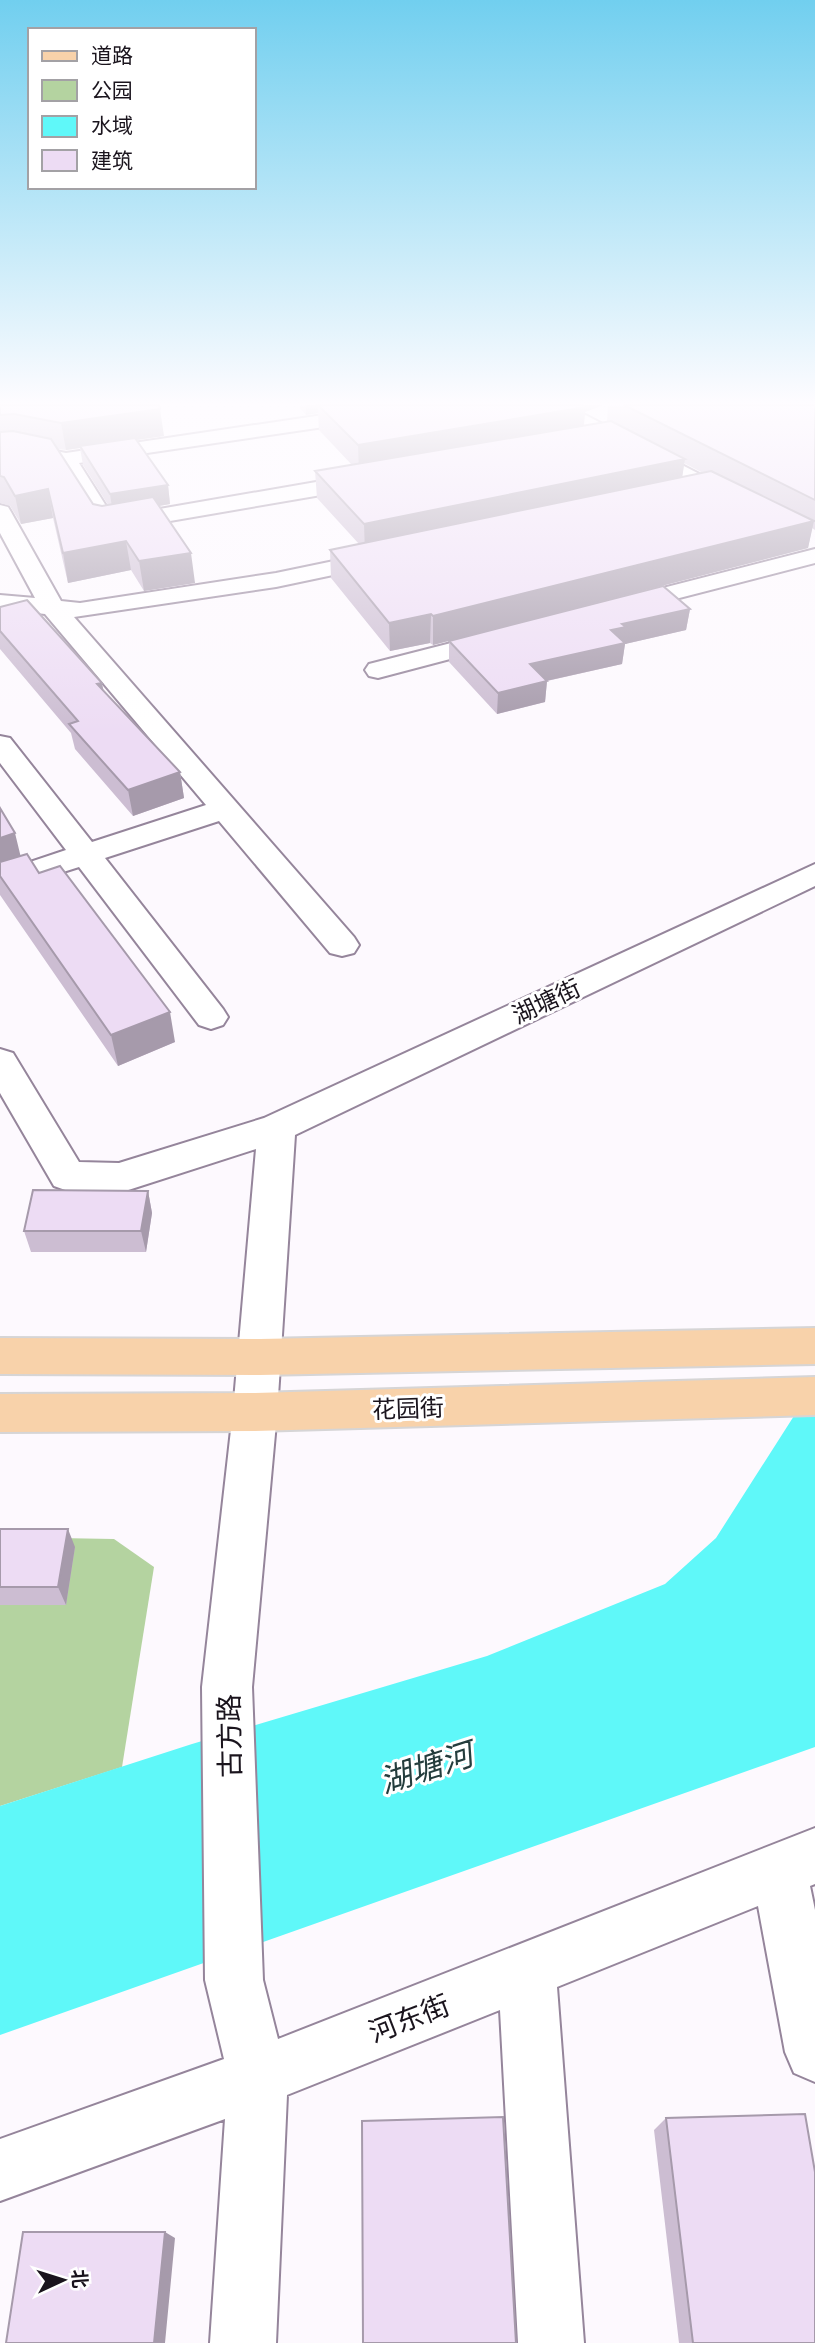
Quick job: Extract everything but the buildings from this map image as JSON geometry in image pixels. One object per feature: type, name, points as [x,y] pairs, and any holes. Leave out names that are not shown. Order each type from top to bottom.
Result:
[{"type":"main road","points":[[0,1356],[260,1357],[809,1346]]},
{"type":"main road","name":"花园街","points":[[0,1413],[255,1412],[796,1396]]},
{"type":"street","points":[[1,514],[52,607],[342,945]]},
{"type":"street","points":[[100,514],[106,525],[167,514]]},
{"type":"street","points":[[603,611],[811,544]]},
{"type":"street","points":[[0,602],[80,610],[250,584],[398,554]]},
{"type":"street","points":[[377,670],[523,632]]},
{"type":"street","points":[[0,744],[211,1017]]},
{"type":"street","points":[[0,882],[225,809]]},
{"type":"street","name":"湖塘街","points":[[0,1062],[68,1176],[119,1178],[277,1128],[815,874]]},
{"type":"street","name":"古方路","points":[[243,2343],[258,2077],[234,1980],[228,1687],[260,1357],[277,1128]]},
{"type":"street","points":[[797,1863],[815,2052]]},
{"type":"street","name":"河东街","points":[[0,2170],[258,2077],[797,1863]]},
{"type":"street","points":[[527,1971],[551,2343]]},
{"type":"green space","points":[[0,1537],[114,1539],[154,1567],[122,1767],[0,1806]]},
{"type":"water","name":"湖塘河","points":[[815,1383],[815,1747],[0,2035],[0,1806],[192,1744],[487,1656],[665,1584],[716,1538]]}]
